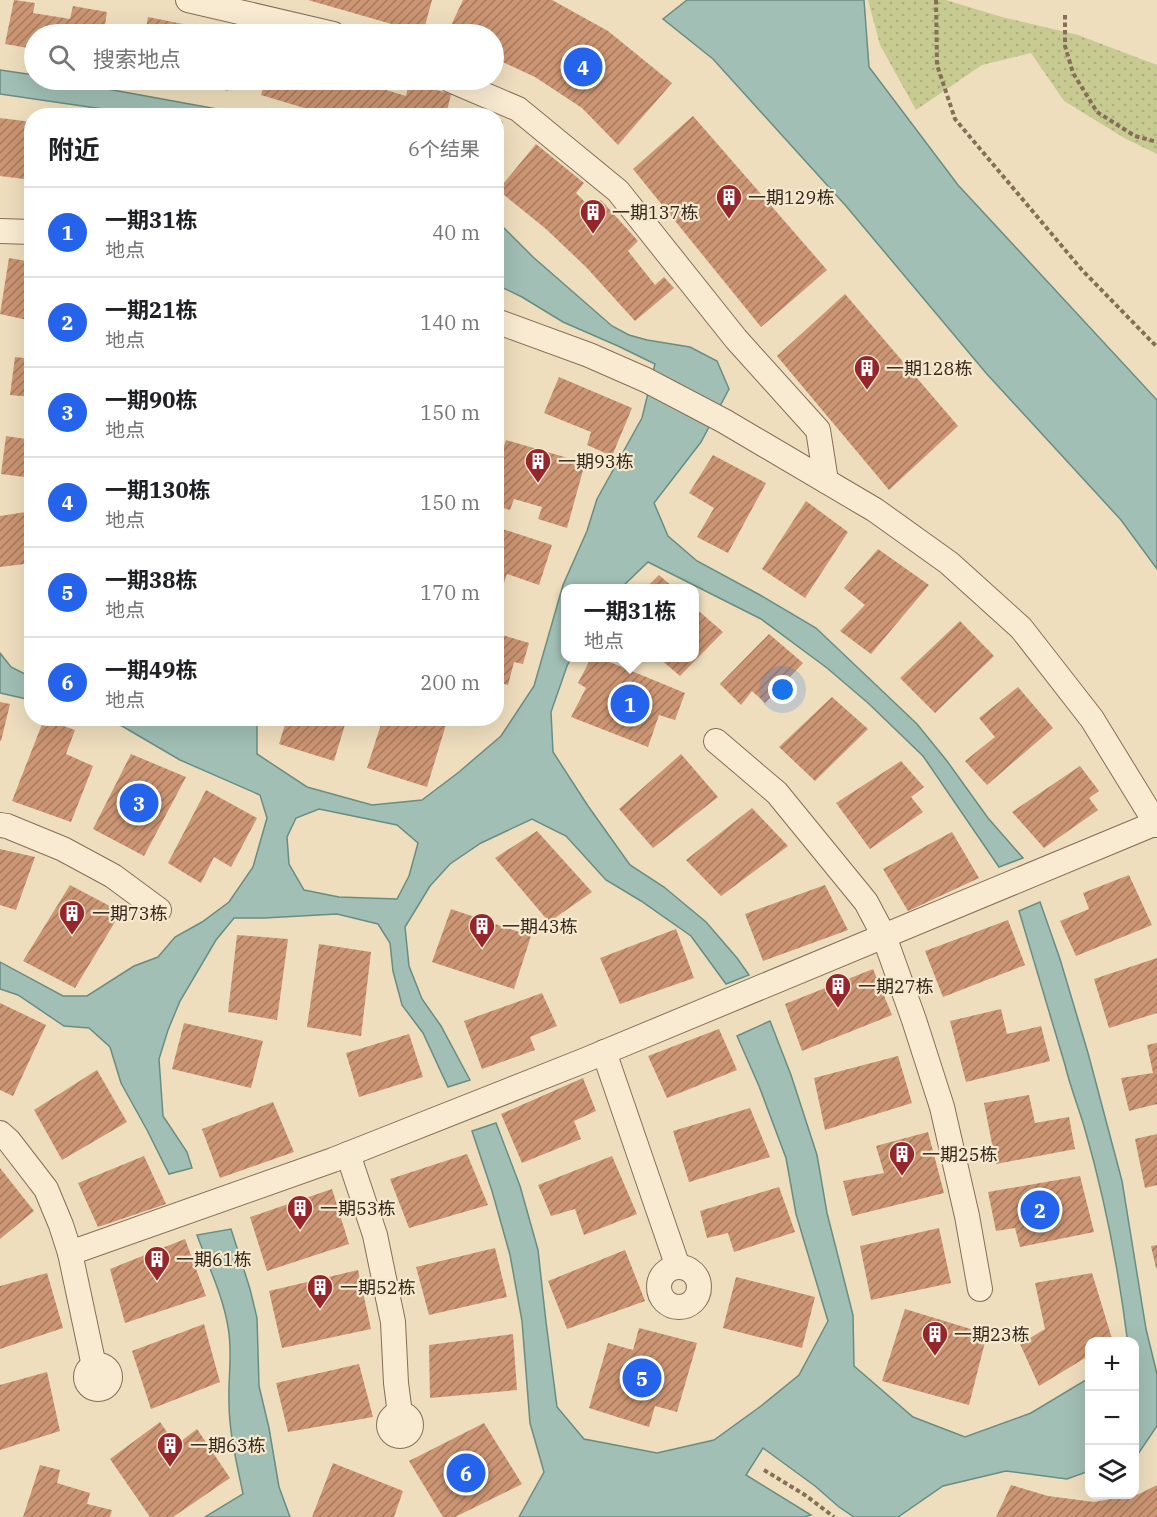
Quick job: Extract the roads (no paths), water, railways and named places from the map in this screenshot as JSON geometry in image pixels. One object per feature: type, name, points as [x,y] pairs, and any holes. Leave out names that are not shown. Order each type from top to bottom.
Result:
[{"type":"street","points":[[188,0],[290,24]]},
{"type":"street","points":[[473,90],[518,109],[618,191],[736,339],[818,430],[826,481]]},
{"type":"street","points":[[0,231],[24,232]]},
{"type":"street","points":[[70,1253],[348,1154],[604,1052],[1157,824],[1092,718],[1021,628],[949,563],[875,510],[724,421],[646,380],[589,355],[504,330]]},
{"type":"street","points":[[716,741],[777,793],[866,902],[884,936],[942,1107],[967,1216],[980,1290]]},
{"type":"street","points":[[0,825],[63,849],[113,876],[159,909]]},
{"type":"street","points":[[604,1052],[678,1268]]},
{"type":"street","points":[[0,1133],[9,1141],[46,1189],[62,1225],[94,1366]]},
{"type":"street","points":[[348,1154],[375,1235],[393,1322],[400,1414]]},
{"type":"water","points":[[687,0],[864,0],[869,67],[958,185],[1157,400],[1157,569],[1121,520],[986,373],[846,206],[713,59],[663,19]]},
{"type":"water","points":[[0,70],[24,74],[24,90],[113,90],[212,108],[96,108],[0,94]]},
{"type":"water","points":[[504,228],[533,257],[612,326],[629,335],[647,340],[690,347],[717,361],[729,389],[701,442],[654,503],[668,536],[697,561],[816,628],[917,724],[988,818],[1023,858],[999,867],[923,756],[868,703],[827,668],[761,619],[699,588],[699,584],[692,584],[648,562],[625,584],[563,584],[587,531],[597,499],[642,418],[655,364],[563,322],[504,288]]},
{"type":"water","points":[[561,592],[561,662],[569,662],[551,712],[553,752],[630,865],[664,887],[706,922],[749,975],[726,984],[691,936],[606,880],[566,836],[532,819],[481,843],[450,864],[430,886],[405,927],[409,966],[422,999],[441,1026],[470,1080],[448,1087],[423,1033],[402,1005],[393,971],[390,943],[378,924],[337,914],[234,918],[216,940],[180,1001],[159,1059],[163,1116],[187,1152],[192,1168],[169,1174],[121,1083],[110,1047],[89,1028],[64,1026],[18,995],[0,989],[0,962],[63,996],[87,996],[134,966],[158,957],[175,937],[202,922],[229,902],[253,867],[267,818],[260,795],[180,760],[122,726],[257,726],[257,754],[307,787],[372,805],[422,800],[501,736],[534,686]],"holes":[[[319,809],[397,825],[418,843],[409,876],[397,899],[339,897],[304,890],[289,864],[287,837],[296,818]]]},
{"type":"water","points":[[0,653],[11,667],[24,674],[24,698],[0,693]]},
{"type":"water","points":[[1040,902],[1088,1053],[1122,1181],[1146,1329],[1157,1374],[1157,1426],[1139,1453],[1139,1337],[1127,1337],[1110,1231],[1098,1178],[1019,911]]},
{"type":"water","points":[[770,1021],[791,1075],[817,1155],[827,1213],[853,1315],[854,1366],[913,1417],[965,1437],[1031,1413],[1085,1380],[1085,1472],[1067,1479],[1006,1471],[943,1486],[898,1517],[854,1517],[763,1448],[746,1475],[811,1515],[804,1517],[519,1517],[544,1472],[530,1423],[522,1321],[510,1255],[472,1131],[496,1123],[520,1186],[538,1250],[557,1407],[584,1439],[657,1453],[714,1440],[799,1375],[828,1321],[796,1214],[786,1158],[737,1036]]},
{"type":"water","points":[[231,1229],[257,1318],[259,1386],[279,1487],[290,1517],[205,1517],[243,1494],[230,1425],[230,1346],[226,1315],[197,1235]]},
{"type":"place","name":"一期130栋","points":[[583,67]]},
{"type":"place","name":"一期129栋","points":[[729,220]]},
{"type":"place","name":"一期137栋","points":[[593,235]]},
{"type":"place","name":"一期128栋","points":[[867,391]]},
{"type":"place","name":"一期93栋","points":[[538,484]]},
{"type":"place","name":"一期31栋","points":[[630,704]]},
{"type":"place","name":"一期90栋","points":[[139,803]]},
{"type":"place","name":"一期73栋","points":[[72,936]]},
{"type":"place","name":"一期43栋","points":[[482,949]]},
{"type":"place","name":"一期27栋","points":[[838,1009]]},
{"type":"place","name":"一期25栋","points":[[902,1177]]},
{"type":"place","name":"一期21栋","points":[[1040,1210]]},
{"type":"place","name":"一期53栋","points":[[300,1231]]},
{"type":"place","name":"一期61栋","points":[[157,1282]]},
{"type":"place","name":"一期52栋","points":[[320,1310]]},
{"type":"place","name":"一期23栋","points":[[935,1357]]},
{"type":"place","name":"一期38栋","points":[[642,1378]]},
{"type":"place","name":"一期63栋","points":[[170,1468]]},
{"type":"place","name":"一期49栋","points":[[466,1473]]}]
